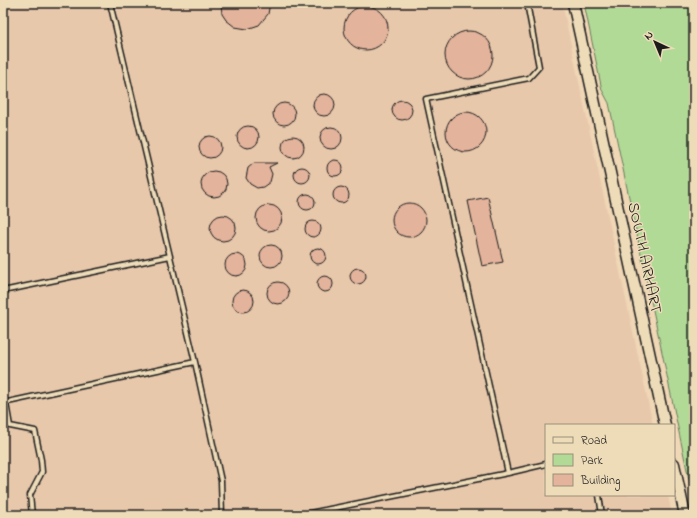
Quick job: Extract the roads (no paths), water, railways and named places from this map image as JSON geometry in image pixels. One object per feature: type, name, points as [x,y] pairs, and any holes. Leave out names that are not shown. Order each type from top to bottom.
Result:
[{"type":"street","name":"SOUTH AIRHART","points":[[573,3],[665,424]]},
{"type":"street","points":[[675,469],[685,515]]},
{"type":"lane","points":[[110,3],[196,362],[221,480],[222,515]]},
{"type":"lane","points":[[508,473],[426,99],[529,78],[539,67],[527,3]]},
{"type":"lane","points":[[3,290],[170,256]]},
{"type":"lane","points":[[32,515],[30,495],[42,472],[35,431],[10,426],[5,403],[196,362]]},
{"type":"lane","points":[[300,515],[545,464]]},
{"type":"lane","points":[[599,496],[602,515]]}]
